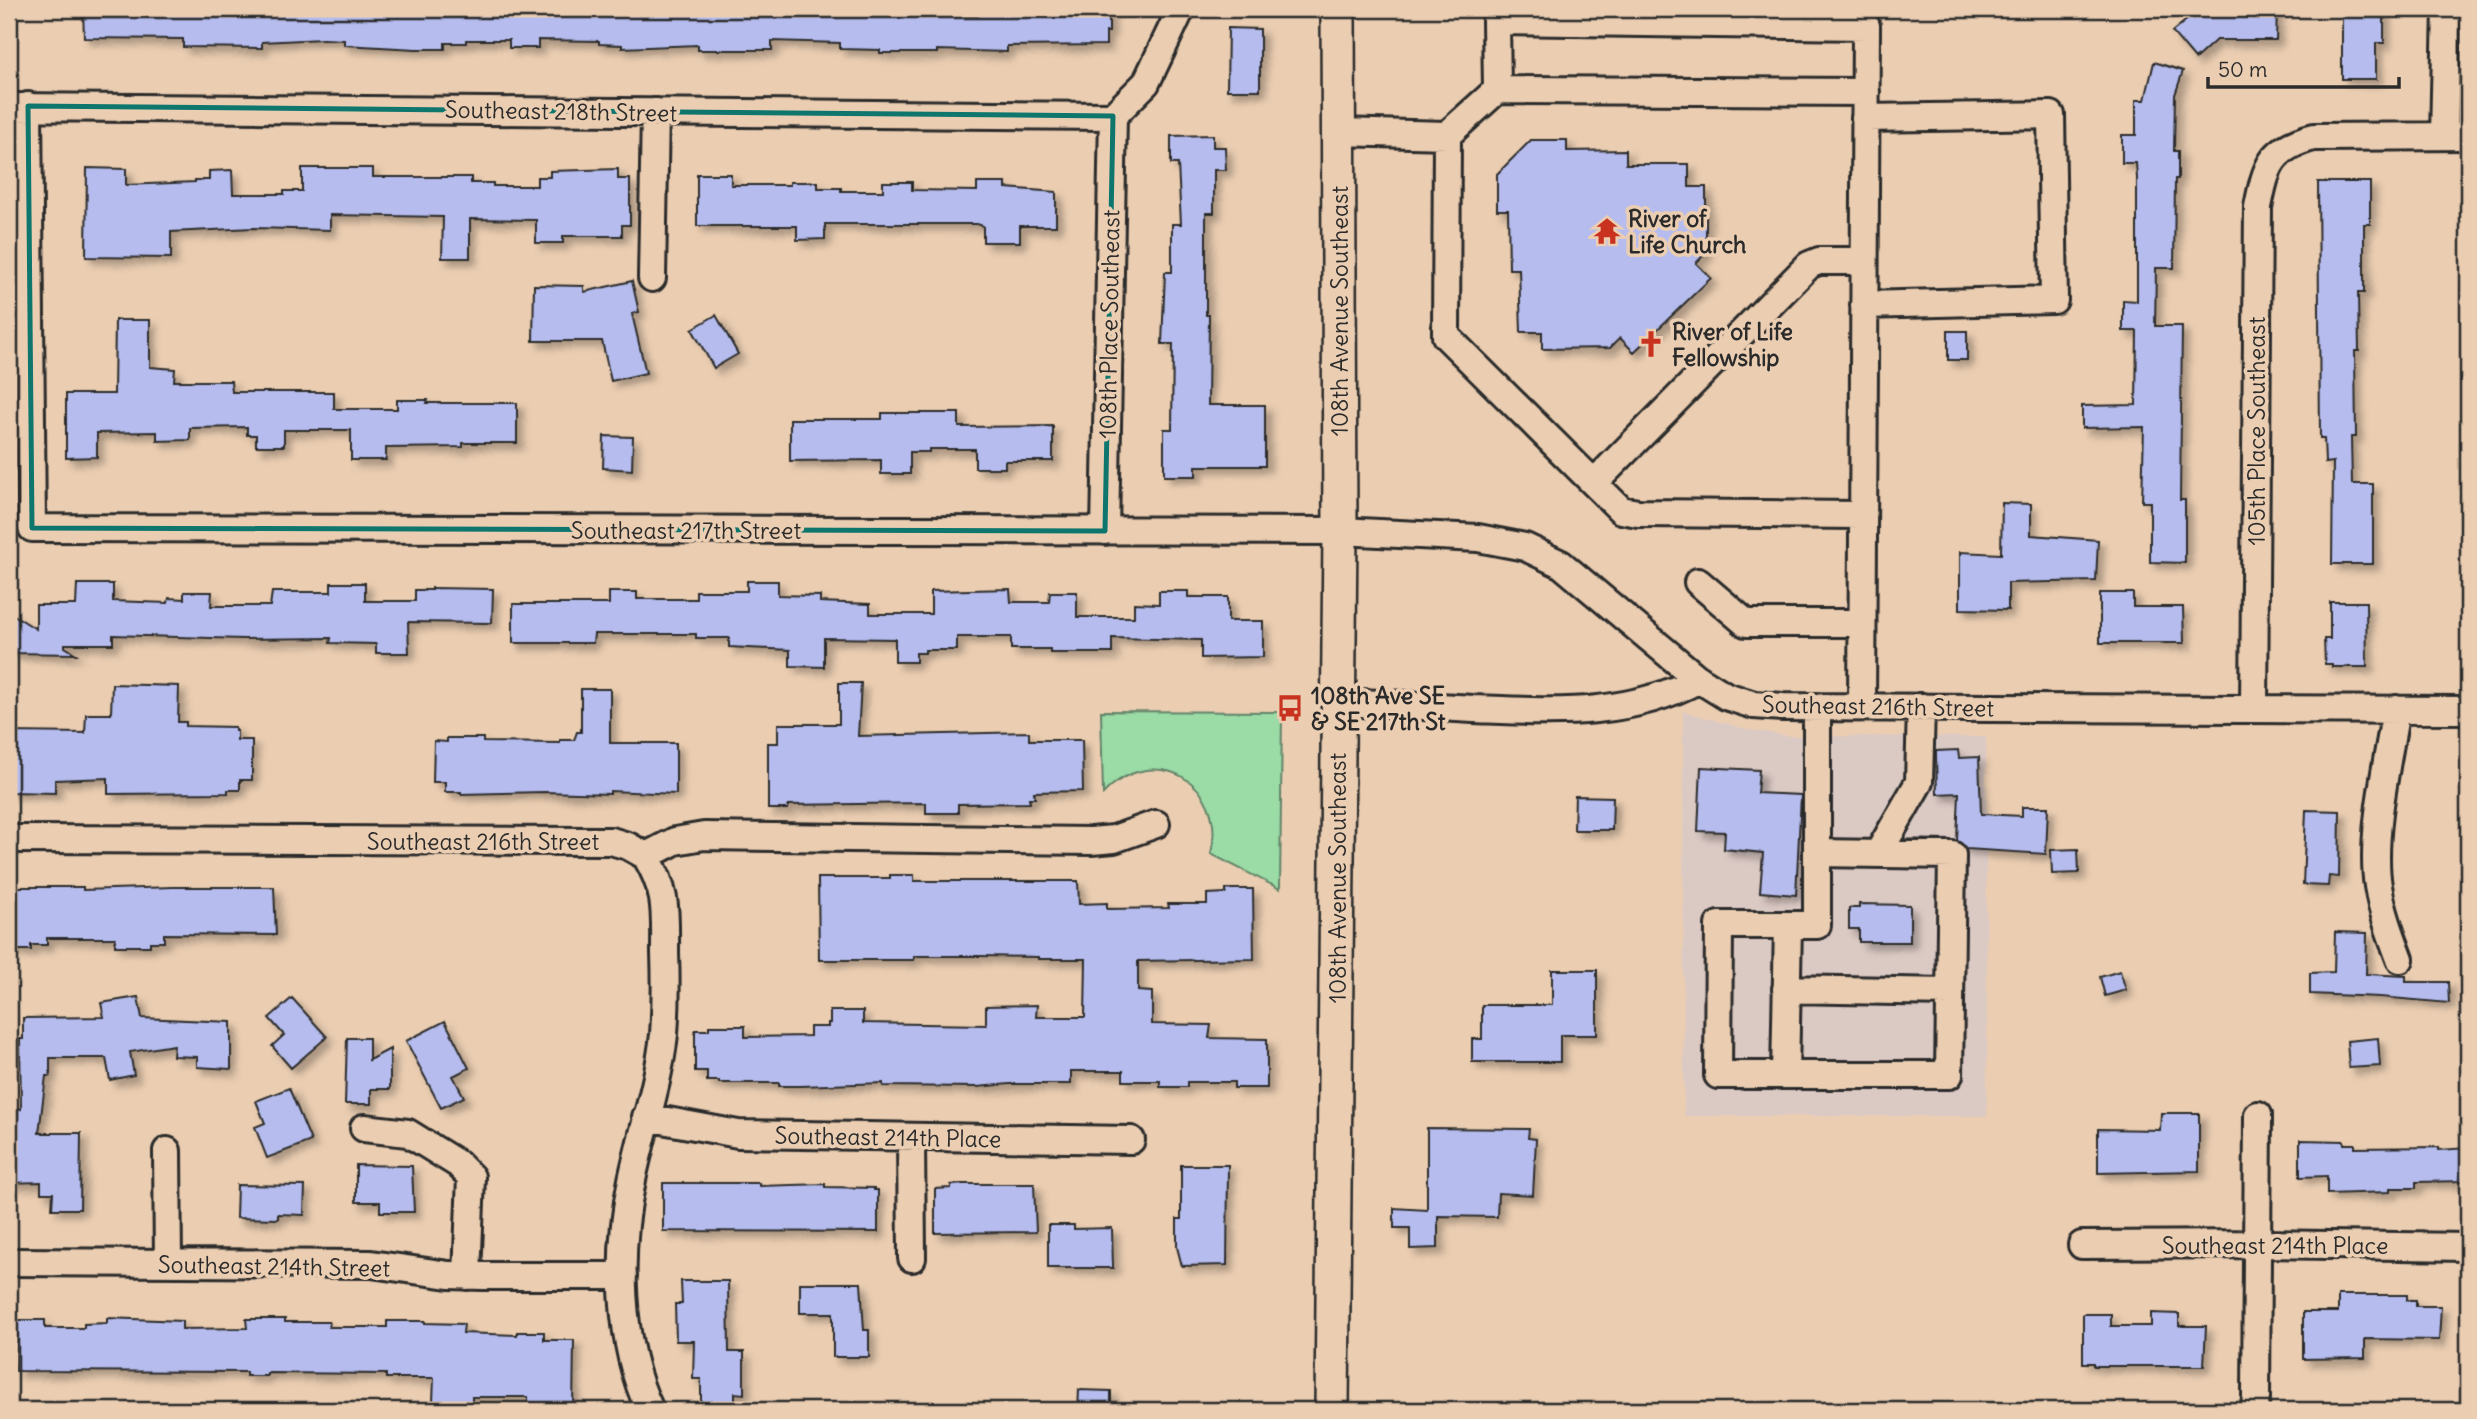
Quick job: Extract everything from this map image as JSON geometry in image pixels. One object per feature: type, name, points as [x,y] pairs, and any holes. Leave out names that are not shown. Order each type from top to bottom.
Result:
[{"type":"main road","name":"108th Avenue Southeast","points":[[1332,1410],[1340,531],[1338,9]]},
{"type":"street","points":[[1113,116],[1146,83],[1181,9]]},
{"type":"street","points":[[2447,9],[2456,136]]},
{"type":"street","points":[[1497,90],[1496,21],[1866,26],[1862,707]]},
{"type":"street","points":[[1338,132],[1447,135],[1497,90],[1866,92]]},
{"type":"street","name":"Southeast 218th Street","points":[[18,106],[1113,116]]},
{"type":"street","name":"Southeast 217th Street","points":[[18,106],[32,528],[1340,531]]},
{"type":"street","points":[[652,278],[655,112]]},
{"type":"street","points":[[1864,305],[2054,300],[2051,115],[1865,118]]},
{"type":"street","name":"108th Place Southeast","points":[[1105,531],[1113,116]]},
{"type":"street","points":[[1447,135],[1446,336],[1621,510],[1638,513],[1863,515]]},
{"type":"street","name":"105th Place Southeast","points":[[2254,708],[2258,208],[2263,179],[2274,158],[2292,143],[2314,137],[2456,136]]},
{"type":"street","points":[[1594,483],[1810,265],[1819,261],[1864,261]]},
{"type":"street","name":"Southeast 216th Street","points":[[1340,531],[1478,538],[1525,547],[1561,564],[1699,679],[1726,696],[1754,705],[2468,710]]},
{"type":"street","points":[[1698,582],[1746,622],[1862,622]]},
{"type":"street","points":[[1338,702],[1527,711],[1597,710],[1638,704],[1678,691],[1699,679]]},
{"type":"street","points":[[1817,707],[1817,853],[1817,925],[1719,925],[1718,1075],[1949,1075],[1952,855],[1817,853]]},
{"type":"street","points":[[1878,854],[1919,782],[1921,707]]},
{"type":"street","points":[[2396,709],[2380,810],[2376,858],[2382,906],[2400,959]]},
{"type":"street","points":[[650,1410],[629,1349],[623,1276],[624,1220],[663,1035],[666,990],[664,897],[658,877],[646,856],[675,841],[704,836],[1091,841],[1114,839],[1156,824]]},
{"type":"street","name":"Southeast 216th Street","points":[[9,839],[611,841],[628,846],[646,856]]},
{"type":"street","points":[[1785,1075],[1788,925]]},
{"type":"street","points":[[1786,989],[1950,992]]},
{"type":"street","points":[[2254,1410],[2259,1244],[2258,1115]]},
{"type":"street","name":"Southeast 214th Place","points":[[646,1117],[738,1134],[1131,1140]]},
{"type":"street","points":[[364,1128],[408,1133],[457,1164],[471,1177],[467,1276]]},
{"type":"street","points":[[911,1138],[912,1258]]},
{"type":"street","points":[[167,1151],[168,1263]]},
{"type":"street","name":"Southeast 214th Place","points":[[2082,1245],[2468,1247]]},
{"type":"street","name":"Southeast 214th Street","points":[[9,1262],[370,1264],[467,1276],[623,1276]]},
{"type":"highlighted area","points":[[28,106],[1113,116],[1105,531],[32,528]]},
{"type":"shaded area","points":[[1683,711],[1749,730],[1790,736],[1986,737],[1987,1116],[1684,1116]]},
{"type":"green space","points":[[1101,711],[1282,712],[1280,889],[1211,854],[1213,829],[1208,807],[1197,789],[1182,777],[1164,770],[1143,770],[1123,778],[1103,794]]},
{"type":"building","points":[[83,9],[587,9],[787,12],[787,9],[927,9],[927,16],[978,16],[978,9],[1109,9],[1109,32],[1106,32],[1106,45],[1007,46],[1007,52],[937,50],[937,53],[880,53],[880,50],[840,49],[840,43],[772,41],[772,50],[698,50],[698,45],[622,48],[622,45],[599,44],[599,41],[538,40],[538,48],[509,48],[509,40],[466,40],[466,43],[445,43],[445,49],[416,49],[344,45],[344,40],[323,39],[262,42],[262,48],[183,47],[183,39],[84,38]]},
{"type":"building","points":[[2200,9],[2277,9],[2276,40],[2216,40],[2195,59],[2172,32]]},
{"type":"building","points":[[2342,9],[2384,9],[2384,43],[2376,43],[2376,79],[2342,79]]},
{"type":"building","points":[[1228,28],[1260,29],[1260,90],[1227,90]]},
{"type":"building","points":[[2154,62],[2183,71],[2175,95],[2174,151],[2178,151],[2178,179],[2175,179],[2174,268],[2156,268],[2155,326],[2182,326],[2180,500],[2185,500],[2185,563],[2150,562],[2150,502],[2142,502],[2144,427],[2082,428],[2082,406],[2136,405],[2137,331],[2123,331],[2123,300],[2137,301],[2137,179],[2136,163],[2122,163],[2122,135],[2136,135],[2136,100],[2145,100]]},
{"type":"building","points":[[1213,135],[1213,147],[1225,147],[1226,170],[1214,170],[1214,213],[1206,213],[1208,405],[1265,405],[1265,466],[1196,466],[1196,476],[1164,476],[1164,429],[1172,429],[1173,344],[1162,344],[1165,272],[1172,272],[1172,224],[1181,224],[1178,164],[1171,164],[1171,136]]},
{"type":"building","name":"River of Life Church","points":[[1531,140],[1567,140],[1567,151],[1626,150],[1626,164],[1689,164],[1689,187],[1706,187],[1706,253],[1696,263],[1711,278],[1634,352],[1620,338],[1610,348],[1542,349],[1542,332],[1521,332],[1519,269],[1509,269],[1508,210],[1497,210],[1497,174]]},
{"type":"building","points":[[87,168],[126,169],[126,185],[195,182],[209,180],[209,171],[232,170],[233,194],[284,194],[284,191],[302,191],[302,168],[373,168],[373,177],[471,177],[471,183],[493,183],[493,186],[537,186],[537,177],[550,177],[550,171],[618,169],[618,179],[630,179],[630,225],[622,225],[622,236],[563,236],[563,243],[536,243],[536,220],[470,219],[470,258],[442,258],[443,217],[330,215],[330,230],[254,228],[171,232],[171,258],[86,257]]},
{"type":"building","points":[[697,174],[731,174],[731,185],[818,182],[818,188],[841,188],[841,191],[883,191],[883,182],[912,182],[912,190],[977,191],[977,183],[1006,183],[1006,188],[1056,192],[1056,226],[1020,226],[1020,242],[983,242],[983,226],[977,224],[825,224],[825,239],[797,240],[797,226],[697,226]]},
{"type":"building","points":[[2318,182],[2370,182],[2370,224],[2364,224],[2364,293],[2358,293],[2359,351],[2355,351],[2356,437],[2351,437],[2352,484],[2373,484],[2373,564],[2332,564],[2333,462],[2325,463],[2324,438],[2320,438]]},
{"type":"building","points":[[632,281],[639,312],[632,314],[646,373],[611,381],[602,341],[533,341],[534,285],[584,286],[584,292]]},
{"type":"building","points":[[716,315],[738,354],[714,368],[692,329]]},
{"type":"building","points":[[115,320],[150,320],[150,367],[175,369],[174,381],[231,381],[232,392],[334,392],[334,409],[397,409],[397,400],[428,400],[427,403],[517,403],[517,443],[386,448],[386,460],[351,460],[351,430],[284,430],[284,446],[256,446],[256,435],[247,435],[247,427],[190,428],[190,440],[157,441],[157,432],[97,433],[97,457],[66,458],[66,394],[114,394]]},
{"type":"building","points":[[1948,331],[1967,331],[1967,360],[1948,360]]},
{"type":"building","points":[[882,413],[959,413],[959,427],[1053,426],[1053,461],[1005,461],[1005,468],[975,468],[975,449],[929,449],[929,452],[910,452],[910,474],[881,474],[881,460],[790,461],[790,419],[882,419]]},
{"type":"building","points":[[604,436],[633,437],[632,470],[603,468]]},
{"type":"building","points":[[2002,503],[2031,504],[2031,535],[2098,540],[2096,581],[2008,583],[2008,610],[1960,609],[1960,552],[2001,554]]},
{"type":"building","points":[[747,581],[778,581],[778,595],[820,596],[820,602],[870,604],[870,614],[931,614],[931,591],[1010,589],[1011,602],[1049,602],[1050,592],[1077,592],[1077,617],[1134,617],[1134,603],[1159,604],[1159,591],[1188,591],[1188,597],[1228,597],[1228,621],[1263,621],[1263,657],[1201,658],[1201,640],[1112,638],[1112,653],[1050,653],[1050,649],[1011,649],[1011,637],[957,637],[957,650],[925,650],[925,653],[916,653],[916,662],[895,662],[895,639],[824,638],[824,667],[790,666],[790,650],[729,647],[729,638],[696,638],[696,634],[594,634],[593,643],[513,643],[513,604],[609,604],[609,592],[637,592],[637,599],[696,599],[696,591],[747,591]]},
{"type":"building","points":[[331,583],[365,583],[365,601],[415,601],[415,590],[432,588],[493,589],[492,623],[408,622],[409,653],[376,653],[376,644],[330,643],[331,638],[243,639],[113,635],[113,644],[65,644],[65,647],[76,654],[9,653],[9,612],[36,629],[36,605],[76,605],[77,584],[113,584],[113,601],[168,603],[169,598],[184,599],[184,592],[212,592],[211,606],[270,606],[272,592],[331,592]]},
{"type":"building","points":[[2100,593],[2133,593],[2133,607],[2183,607],[2184,643],[2100,643]]},
{"type":"building","points":[[2330,602],[2366,602],[2367,667],[2332,667],[2332,664],[2325,664],[2324,639],[2330,639]]},
{"type":"building","points":[[839,683],[861,683],[858,736],[1029,732],[1029,740],[1082,740],[1083,791],[1034,792],[1035,798],[1029,798],[1030,803],[958,804],[958,813],[926,813],[926,803],[788,805],[788,809],[768,809],[768,743],[778,743],[778,724],[839,724]]},
{"type":"building","points":[[112,684],[179,686],[178,722],[186,722],[186,726],[235,727],[237,740],[252,740],[252,780],[240,780],[240,790],[228,790],[228,793],[108,794],[108,778],[55,780],[55,793],[9,792],[9,732],[85,733],[86,714],[111,714]]},
{"type":"building","points":[[581,689],[610,689],[610,743],[676,743],[676,794],[610,791],[610,794],[461,794],[445,792],[445,782],[433,782],[434,741],[447,742],[447,738],[483,738],[483,742],[560,743],[560,740],[574,740],[577,732],[581,732]]},
{"type":"building","points":[[1958,750],[1959,758],[1979,757],[1981,814],[2022,816],[2022,807],[2048,807],[2046,854],[1966,849],[1957,841],[1959,793],[1937,794],[1936,751]]},
{"type":"building","points":[[1701,767],[1759,770],[1757,793],[1801,795],[1796,895],[1760,892],[1763,853],[1724,849],[1725,832],[1698,831]]},
{"type":"building","points":[[1575,796],[1613,797],[1612,830],[1574,830]]},
{"type":"building","points":[[2306,810],[2340,811],[2339,877],[2329,876],[2328,886],[2303,885]]},
{"type":"building","points":[[2078,849],[2079,873],[2052,874],[2051,850]]},
{"type":"building","points":[[890,875],[914,875],[914,881],[1078,881],[1079,904],[1107,903],[1107,909],[1207,904],[1207,894],[1226,893],[1226,889],[1253,889],[1254,959],[1138,961],[1138,991],[1152,992],[1152,1024],[1211,1025],[1209,1038],[1267,1039],[1267,1088],[1234,1088],[1234,1082],[1187,1082],[1187,1087],[1160,1087],[1160,1081],[1123,1081],[1123,1071],[1071,1071],[1071,1084],[977,1087],[883,1086],[883,1083],[779,1086],[779,1083],[719,1083],[707,1081],[707,1071],[695,1071],[695,1030],[709,1030],[709,1026],[745,1026],[745,1037],[810,1036],[810,1027],[828,1027],[830,1011],[863,1011],[863,1023],[986,1025],[986,1006],[1037,1005],[1036,1017],[1085,1017],[1086,959],[914,956],[914,960],[819,960],[818,878],[890,878]]},
{"type":"building","points":[[9,887],[83,887],[83,890],[274,887],[276,935],[164,934],[164,942],[150,942],[150,946],[115,946],[115,938],[47,938],[47,945],[31,945],[31,950],[9,950]]},
{"type":"building","points":[[1859,904],[1910,905],[1910,942],[1859,942],[1859,929],[1849,929],[1849,908],[1859,908]]},
{"type":"building","points":[[2335,932],[2367,933],[2366,974],[2406,976],[2406,982],[2448,982],[2449,1003],[2310,994],[2310,973],[2334,972]]},
{"type":"building","points":[[1552,970],[1597,970],[1597,1035],[1560,1035],[1560,1062],[1472,1062],[1472,1039],[1482,1039],[1482,1005],[1552,1005]]},
{"type":"building","points":[[2120,971],[2126,990],[2105,996],[2100,977]]},
{"type":"building","points":[[138,997],[142,1018],[231,1022],[231,1069],[197,1067],[197,1057],[173,1056],[174,1045],[130,1052],[134,1075],[110,1080],[106,1058],[50,1058],[50,1076],[46,1076],[39,1133],[81,1133],[80,1209],[52,1209],[53,1193],[41,1193],[41,1182],[9,1183],[9,1138],[17,1138],[18,1108],[21,1109],[20,1039],[23,1039],[23,1018],[104,1017],[101,1003]]},
{"type":"building","points":[[292,998],[327,1037],[291,1068],[272,1046],[284,1035],[269,1018]]},
{"type":"building","points":[[445,1021],[469,1068],[453,1076],[464,1097],[441,1108],[406,1041]]},
{"type":"building","points":[[347,1038],[369,1038],[369,1060],[390,1049],[390,1089],[371,1089],[371,1104],[345,1104]]},
{"type":"building","points":[[2378,1038],[2380,1066],[2349,1068],[2347,1041]]},
{"type":"building","points":[[289,1088],[311,1141],[267,1158],[255,1127],[265,1123],[256,1101]]},
{"type":"building","points":[[2161,1113],[2199,1113],[2199,1171],[2098,1173],[2098,1129],[2160,1130]]},
{"type":"building","points":[[1427,1128],[1529,1129],[1528,1138],[1536,1139],[1533,1195],[1498,1193],[1497,1217],[1438,1216],[1438,1248],[1410,1249],[1410,1228],[1394,1228],[1394,1208],[1427,1210]]},
{"type":"building","points":[[2300,1140],[2344,1141],[2344,1144],[2355,1144],[2355,1148],[2468,1148],[2468,1181],[2416,1182],[2416,1188],[2390,1188],[2390,1192],[2327,1194],[2327,1176],[2300,1177]]},
{"type":"building","points":[[356,1165],[412,1166],[414,1212],[380,1212],[380,1202],[356,1202]]},
{"type":"building","points":[[1181,1165],[1228,1165],[1227,1265],[1182,1266],[1177,1247],[1177,1219],[1181,1219]]},
{"type":"building","points":[[663,1183],[759,1183],[759,1186],[825,1184],[825,1187],[874,1188],[878,1190],[878,1232],[663,1231]]},
{"type":"building","points":[[1034,1184],[1036,1232],[935,1233],[935,1189],[951,1188],[951,1185]]},
{"type":"building","points":[[237,1185],[305,1186],[304,1215],[278,1214],[278,1219],[236,1218]]},
{"type":"building","points":[[1048,1225],[1074,1225],[1074,1229],[1112,1228],[1113,1268],[1048,1268]]},
{"type":"building","points":[[681,1281],[728,1281],[729,1352],[744,1352],[744,1394],[735,1393],[735,1409],[701,1410],[701,1379],[693,1379],[694,1341],[676,1341],[675,1304],[682,1304]]},
{"type":"building","points":[[800,1283],[861,1283],[864,1330],[869,1330],[869,1357],[833,1357],[833,1313],[800,1313]]},
{"type":"building","points":[[2338,1295],[2407,1295],[2407,1300],[2416,1300],[2416,1306],[2441,1306],[2439,1340],[2365,1339],[2365,1358],[2303,1359],[2303,1312],[2338,1312]]},
{"type":"building","points":[[2151,1313],[2179,1314],[2179,1326],[2206,1326],[2204,1366],[2094,1366],[2094,1363],[2083,1363],[2083,1314],[2111,1314],[2111,1326],[2151,1326]]},
{"type":"building","points":[[107,1318],[182,1321],[182,1329],[247,1328],[246,1319],[285,1319],[285,1322],[329,1322],[329,1327],[387,1327],[387,1321],[425,1321],[464,1324],[463,1333],[517,1335],[517,1332],[544,1332],[544,1340],[574,1340],[573,1410],[528,1410],[528,1397],[472,1397],[472,1402],[433,1401],[434,1378],[386,1378],[386,1374],[267,1373],[267,1376],[246,1376],[246,1372],[16,1371],[17,1320],[45,1320],[45,1328],[84,1328],[84,1324],[107,1323]]},
{"type":"building","points":[[1079,1390],[1111,1391],[1111,1410],[1078,1410]]},
{"type":"place","name":"River of Life Church","points":[[1607,231]]},
{"type":"place","name":"River of Life Fellowship","points":[[1651,344]]},
{"type":"place","name":"108th Ave SE & SE 217th St","points":[[1290,708]]}]
